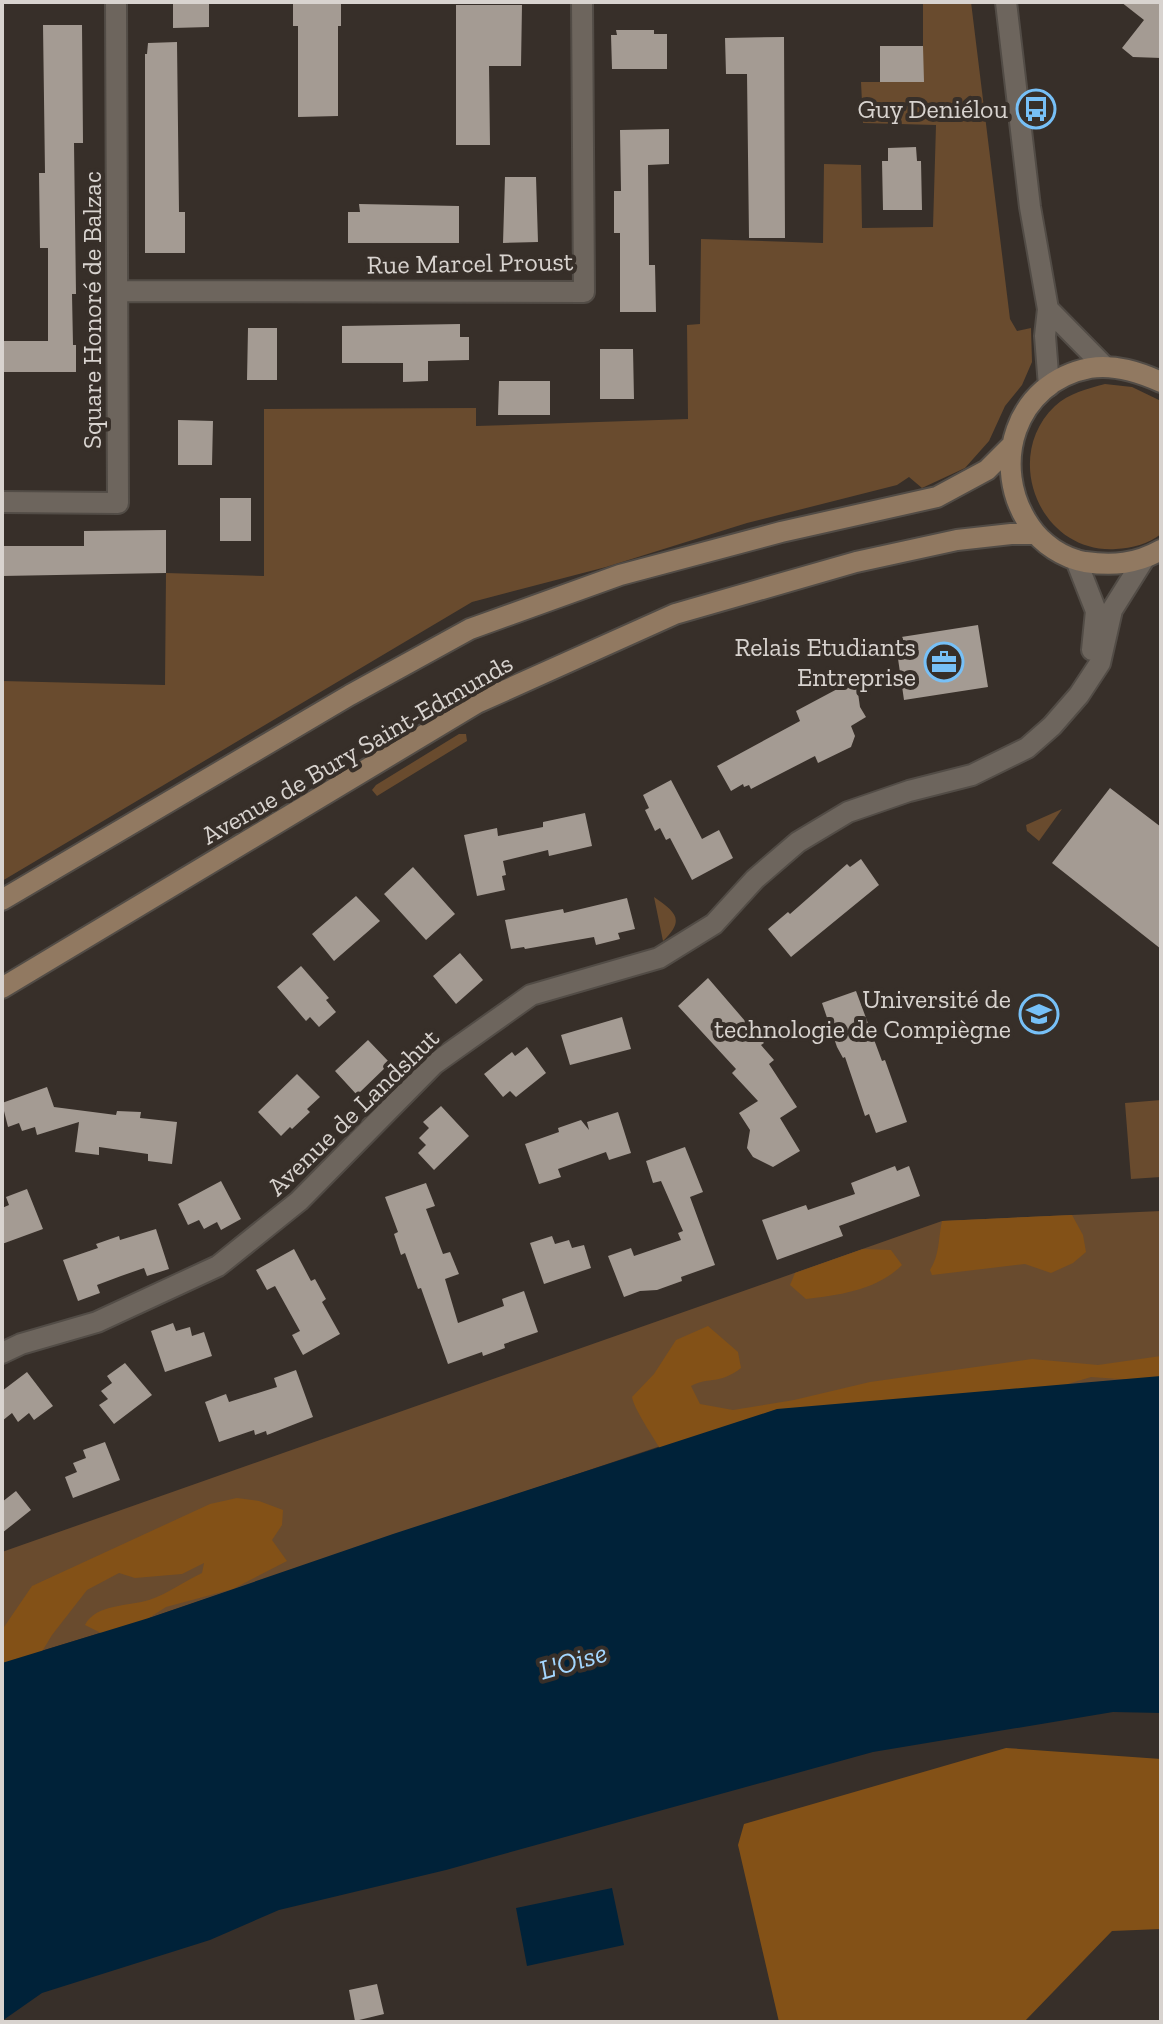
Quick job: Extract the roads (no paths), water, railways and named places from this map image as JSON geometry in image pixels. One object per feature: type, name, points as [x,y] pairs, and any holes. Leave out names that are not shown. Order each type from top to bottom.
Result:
[{"type":"main road","points":[[1153,555],[1110,566],[1076,560],[1054,550],[1036,534],[1018,509],[1009,479],[1010,447],[1018,424],[1031,403],[1049,386],[1076,372],[1105,367],[1134,370],[1161,382]]},
{"type":"main road","name":"Avenue de Bury Saint-Edmunds","points":[[2,900],[350,695],[470,629],[620,575],[781,532],[937,497],[987,470],[1010,447]]},
{"type":"main road","name":"Avenue de Bury Saint-Edmunds","points":[[2,988],[477,703],[675,614],[856,562],[957,540],[1036,534]]},
{"type":"street","name":"Square Honoré de Balzac","points":[[2,502],[118,503],[116,2]]},
{"type":"street","name":"Rue Marcel Proust","points":[[118,291],[584,292],[582,2]]},
{"type":"street","points":[[1006,2],[1030,207],[1048,309],[1045,336],[1049,386]]},
{"type":"street","points":[[1048,309],[1105,367]]},
{"type":"street","name":"Avenue de Landshut","points":[[2,1353],[21,1344],[97,1322],[218,1266],[299,1201],[434,1064],[531,995],[659,958],[714,924],[755,879],[798,842],[848,812],[909,791],[972,775],[1027,748],[1052,726],[1100,663],[1112,610],[1153,555]]},
{"type":"street","points":[[1076,560],[1096,611],[1090,678]]},
{"type":"water","name":"L'Oise","points":[[1161,1376],[1161,1713],[1113,1712],[873,1752],[446,1870],[279,1910],[210,1940],[42,1993],[2,2021],[2,1663],[152,1617],[393,1534],[777,1409]]},
{"type":"water","points":[[612,1888],[624,1945],[527,1966],[516,1908]]},
{"type":"place","name":"Guy Deniélou","points":[[1036,109]]},
{"type":"place","name":"Relais Etudiants Entreprise","points":[[944,662]]},
{"type":"place","name":"Université de technologie de Compiègne","points":[[1039,1014]]}]
